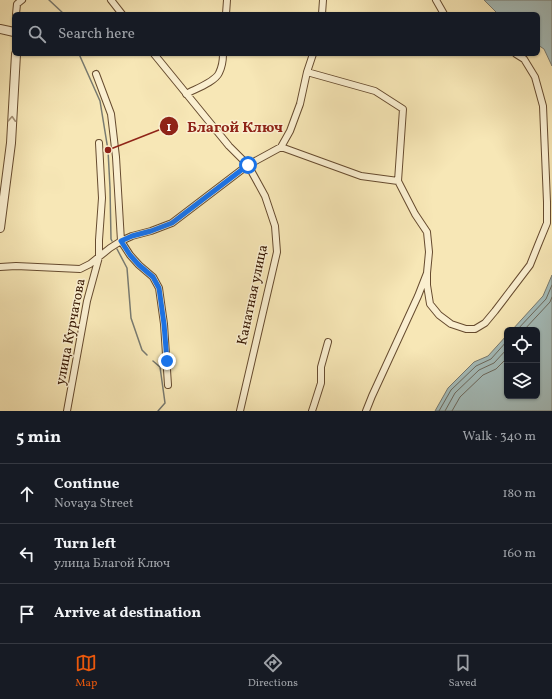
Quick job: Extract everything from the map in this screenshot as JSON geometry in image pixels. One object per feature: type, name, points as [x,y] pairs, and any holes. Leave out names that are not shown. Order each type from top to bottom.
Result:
[{"type":"street","points":[[16,12],[17,4],[22,0]]},
{"type":"street","points":[[111,0],[120,12]]},
{"type":"street","points":[[226,0],[226,12]]},
{"type":"street","points":[[322,12],[323,0]]},
{"type":"street","points":[[436,0],[443,12]]},
{"type":"street","points":[[0,29],[12,32]]},
{"type":"street","points":[[0,228],[11,144],[16,56]]},
{"type":"street","name":"Канатная улица","points":[[156,56],[229,146],[248,165],[265,196],[274,226],[277,252],[240,411]]},
{"type":"street","points":[[186,94],[213,80],[219,74],[223,56]]},
{"type":"street","points":[[0,267],[16,266],[80,269],[90,264],[121,241],[172,223],[248,165],[281,147],[290,131],[300,104],[312,56]]},
{"type":"street","points":[[307,72],[375,91],[403,109],[398,181],[415,214],[427,232],[429,252],[426,285],[430,304],[439,315],[451,324],[466,329],[475,329],[485,323],[530,265],[547,223],[543,106],[536,77],[524,59],[519,56]]},
{"type":"street","points":[[96,74],[111,114],[116,157],[121,241],[130,255],[153,277],[159,288],[164,324],[168,384]]},
{"type":"street","name":"улица Курчатова","points":[[67,411],[87,301],[99,257],[102,198],[99,143]]},
{"type":"street","points":[[281,147],[361,176],[398,181]]},
{"type":"street","points":[[366,411],[418,296],[426,273]]},
{"type":"street","points":[[312,411],[321,383],[321,366],[328,342]]},
{"type":"water","points":[[484,0],[552,0],[552,66],[544,49],[540,46],[540,12],[496,12]]},
{"type":"water","points":[[552,275],[552,411],[435,411],[448,388],[474,362],[488,356],[504,338],[504,399],[540,399],[540,327],[515,327],[543,296]]},
{"type":"waterway","points":[[49,0],[62,12]]},
{"type":"waterway","points":[[80,56],[100,101],[108,150],[112,241]]},
{"type":"waterway","points":[[117,249],[127,268],[131,318],[142,350],[147,355]]},
{"type":"waterway","points":[[153,361],[160,367],[165,403],[158,411]]},
{"type":"place","name":"Благой Ключ","points":[[108,150]]},
{"type":"route","points":[[167,361],[159,288],[153,277],[130,255],[121,241],[172,223],[248,165]]}]
